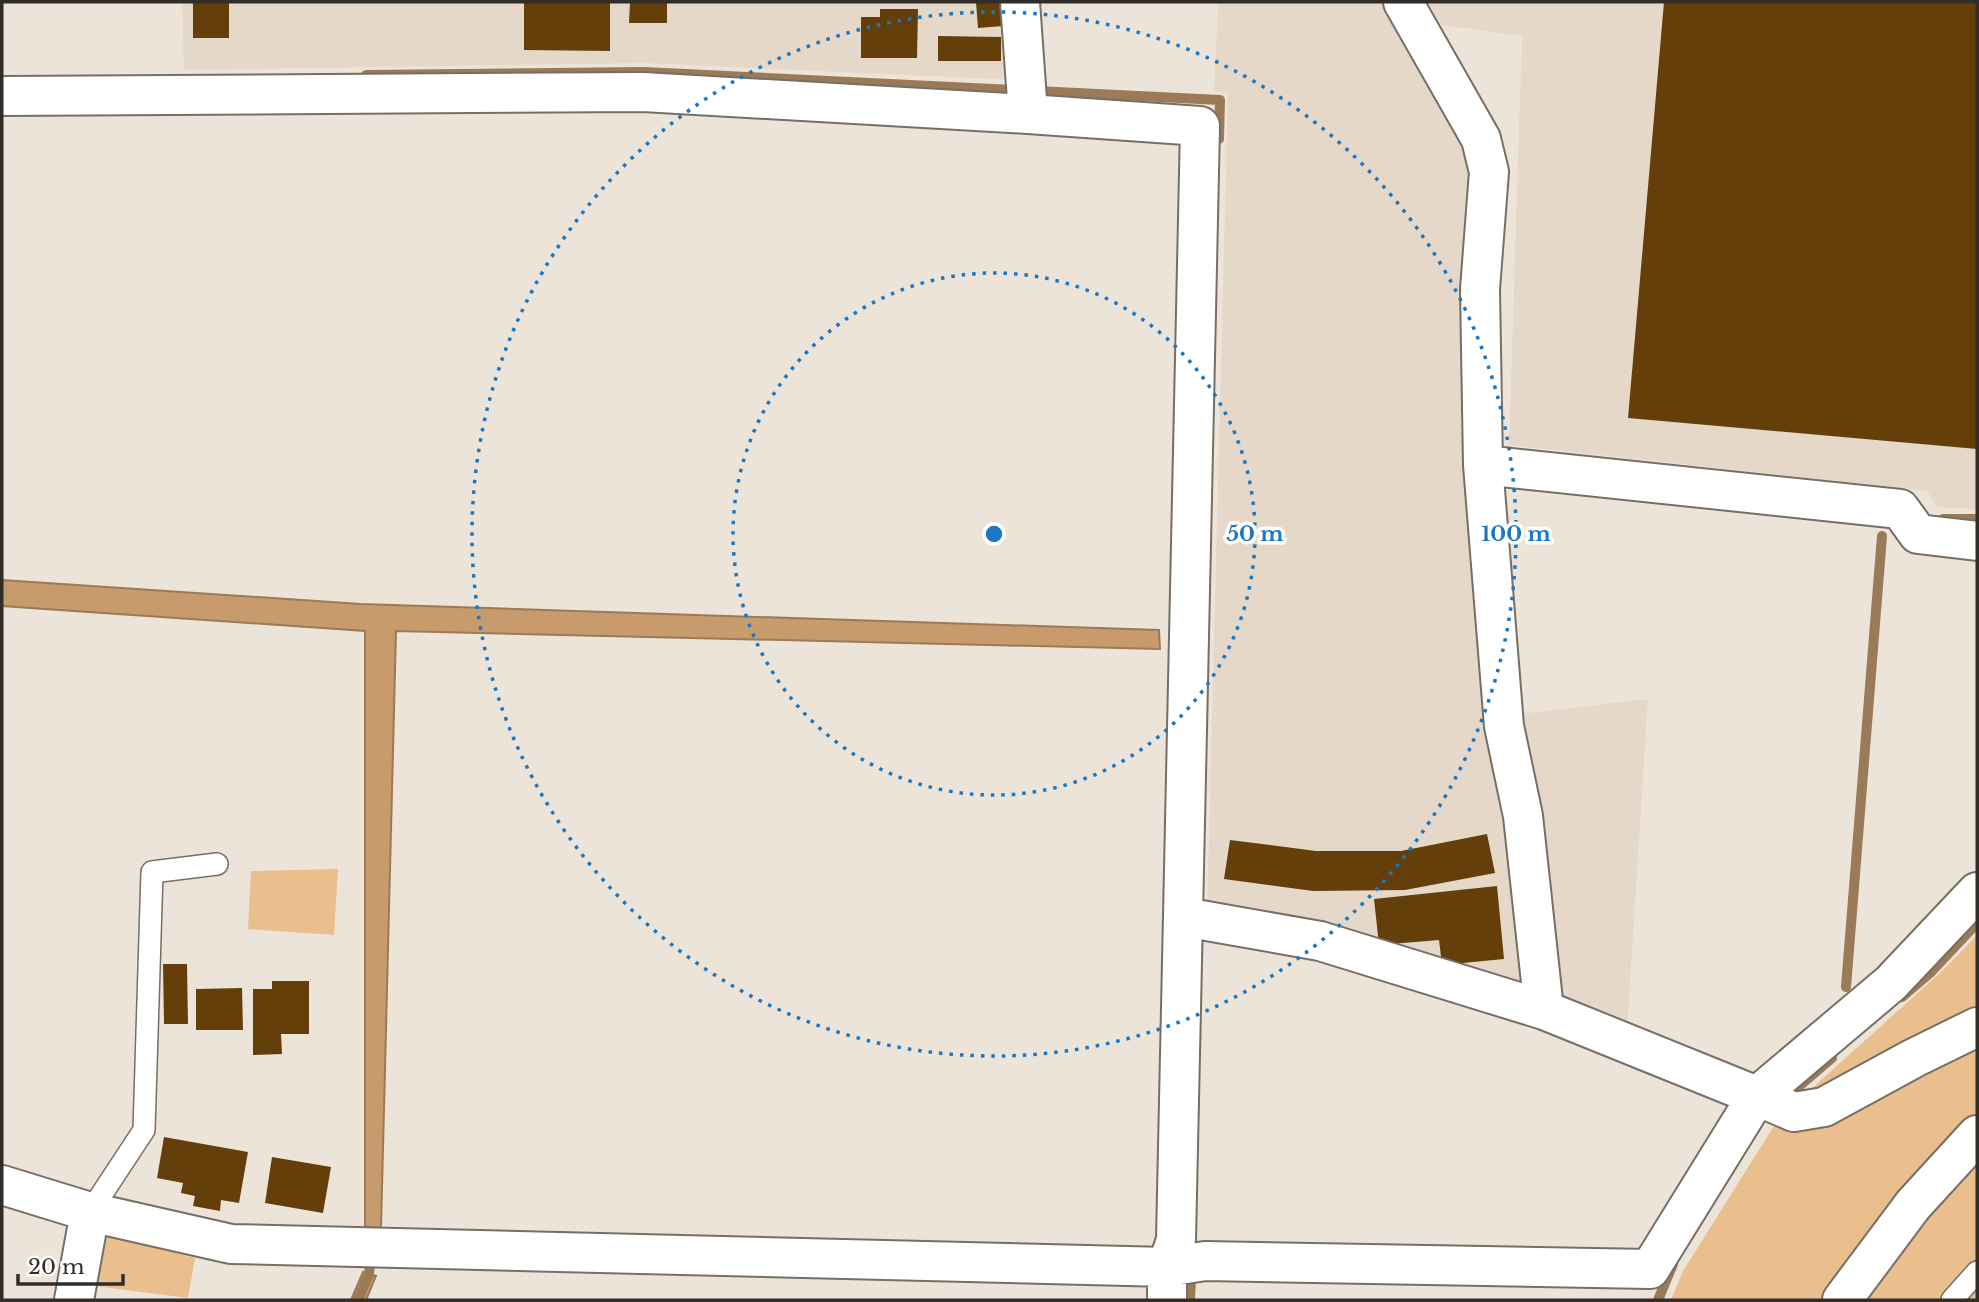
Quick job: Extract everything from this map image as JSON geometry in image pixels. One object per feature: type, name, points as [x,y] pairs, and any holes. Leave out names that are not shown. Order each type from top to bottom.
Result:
[{"type":"street","points":[[1020,2],[1027,96]]},
{"type":"street","points":[[1403,2],[1481,139],[1489,172],[1480,289],[1483,465],[1504,726],[1523,816],[1544,1010]]},
{"type":"street","points":[[2,96],[643,92],[1027,96],[1200,126],[1198,919],[1176,1240],[1167,1284]]},
{"type":"street","points":[[1483,465],[1900,509],[1918,534],[1977,541]]},
{"type":"street","points":[[2,1185],[90,1212],[231,1244],[371,1247],[1167,1284],[1205,1261],[1643,1285],[1757,1096],[1891,982],[1977,892]]},
{"type":"street","points":[[1198,919],[1320,940],[1544,1010],[1794,1112],[1824,1107],[1913,1058],[1977,1027]]},
{"type":"street","points":[[1842,1300],[1913,1205],[1977,1135]]},
{"type":"street","points":[[74,1300],[90,1212]]},
{"type":"lane","points":[[90,1212],[144,1130],[152,872],[217,864]]},
{"type":"lane","points":[[1952,1300],[1977,1272]]},
{"type":"shaded area","points":[[182,2],[1009,2],[1015,80],[643,63],[184,70]]},
{"type":"shaded area","points":[[1218,2],[1381,2],[1393,13],[1474,167],[1469,432],[1481,699],[1519,714],[1648,699],[1627,1031],[1207,912],[1228,93],[1214,91]]},
{"type":"shaded area","points":[[1426,2],[1977,2],[1977,509],[1937,507],[1927,491],[1509,445],[1522,36],[1442,25]]},
{"type":"shaded area","points":[[2,580],[361,604],[1159,630],[1160,649],[396,631],[381,1228],[365,1227],[365,631],[2,606]]},
{"type":"shaded area","points":[[338,869],[334,935],[248,929],[251,871]]},
{"type":"shaded area","points":[[1977,935],[1977,1300],[1671,1300],[1683,1271],[1779,1118],[1942,971]]},
{"type":"shaded area","points":[[99,1233],[195,1258],[188,1298],[95,1286]]},
{"type":"shaded area","points":[[363,1272],[376,1276],[366,1300],[351,1300]]},
{"type":"building","points":[[193,2],[229,2],[229,38],[193,38]]},
{"type":"building","points":[[524,2],[610,2],[610,51],[524,50]]},
{"type":"building","points":[[630,2],[667,2],[667,23],[629,23]]},
{"type":"building","points":[[976,2],[1002,2],[1003,26],[978,28]]},
{"type":"building","points":[[1664,2],[1977,2],[1977,449],[1628,418]]},
{"type":"building","points":[[880,9],[918,9],[917,58],[861,58],[861,17],[880,17]]},
{"type":"building","points":[[938,36],[1001,37],[1001,61],[938,61]]},
{"type":"building","points":[[1487,834],[1495,873],[1405,890],[1313,891],[1224,879],[1230,840],[1316,851],[1401,851]]},
{"type":"building","points":[[1497,886],[1504,959],[1442,965],[1439,940],[1379,945],[1374,899]]},
{"type":"building","points":[[163,964],[187,964],[188,1024],[164,1024]]},
{"type":"building","points":[[272,981],[309,981],[309,1034],[281,1034],[282,1054],[253,1055],[253,989],[272,989]]},
{"type":"building","points":[[242,988],[243,1030],[196,1030],[196,989]]},
{"type":"building","points":[[164,1137],[248,1152],[239,1203],[221,1200],[220,1211],[193,1206],[195,1196],[181,1193],[183,1183],[157,1178]]},
{"type":"building","points":[[272,1157],[331,1167],[323,1213],[265,1203]]},
{"type":"waterway","points":[[366,75],[643,72],[1220,100],[1219,139]]},
{"type":"waterway","points":[[1943,519],[1977,519]]},
{"type":"waterway","points":[[1846,987],[1882,536]]},
{"type":"waterway","points":[[1902,997],[1930,973],[1977,923]]},
{"type":"waterway","points":[[1783,1100],[1832,1058]]},
{"type":"waterway","points":[[358,1300],[369,1274],[371,1253]]},
{"type":"waterway","points":[[1658,1300],[1673,1264]]},
{"type":"waterway","points":[[1190,1300],[1191,1277]]}]
